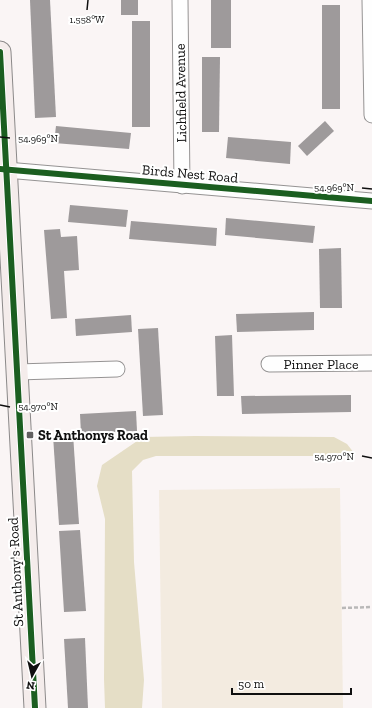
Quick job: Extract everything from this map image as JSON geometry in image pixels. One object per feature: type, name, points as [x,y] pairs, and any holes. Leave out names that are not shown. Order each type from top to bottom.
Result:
[{"type":"street","name":"Lichfield Avenue","points":[[180,0],[182,186]]},
{"type":"street","points":[[370,0],[372,115]]},
{"type":"street","name":"St Anthony's Road","points":[[0,52],[3,170],[17,372],[35,708]]},
{"type":"street","name":"Birds Nest Road","points":[[3,170],[372,201]]},
{"type":"street","name":"Pinner Place","points":[[269,364],[372,363]]},
{"type":"street","points":[[17,372],[117,369]]},
{"type":"path","points":[[342,608],[372,607]]},
{"type":"shaded area","points":[[143,437],[334,437],[347,444],[354,453],[346,456],[156,456],[143,460],[132,471],[134,562],[144,680],[142,708],[105,708],[105,519],[97,486],[102,465]]},
{"type":"shaded area","points":[[340,488],[343,708],[162,708],[159,490]]},
{"type":"building","points":[[30,0],[50,0],[56,117],[35,118]]},
{"type":"building","points":[[121,0],[138,0],[138,15],[121,15]]},
{"type":"building","points":[[211,0],[231,0],[231,48],[211,48]]},
{"type":"building","points":[[322,5],[340,5],[340,109],[322,109]]},
{"type":"building","points":[[132,21],[150,21],[150,127],[132,127]]},
{"type":"building","points":[[202,57],[220,57],[219,132],[202,132]]},
{"type":"building","points":[[325,121],[334,131],[307,156],[298,146]]},
{"type":"building","points":[[56,126],[131,133],[129,149],[54,143]]},
{"type":"building","points":[[228,137],[291,142],[290,164],[226,158]]},
{"type":"building","points":[[70,205],[128,210],[126,227],[68,222]]},
{"type":"building","points":[[226,218],[315,226],[313,243],[225,235]]},
{"type":"building","points":[[131,221],[217,228],[216,246],[129,239]]},
{"type":"building","points":[[60,229],[61,237],[77,236],[79,270],[64,271],[67,318],[51,319],[44,230]]},
{"type":"building","points":[[341,248],[342,308],[320,308],[319,249]]},
{"type":"building","points":[[314,312],[314,330],[237,332],[236,314]]},
{"type":"building","points":[[131,315],[132,332],[76,336],[75,319]]},
{"type":"building","points":[[158,328],[163,415],[143,416],[138,329]]},
{"type":"building","points":[[232,335],[234,396],[217,396],[215,336]]},
{"type":"building","points":[[351,395],[351,412],[242,414],[241,396]]},
{"type":"building","points":[[136,411],[137,431],[81,434],[80,414]]},
{"type":"building","points":[[73,434],[79,524],[59,525],[53,436]]},
{"type":"building","points":[[80,530],[86,611],[64,612],[59,531]]},
{"type":"building","points":[[85,638],[88,708],[68,708],[64,639]]},
{"type":"cycle path","points":[[0,52],[35,708]]},
{"type":"cycle path","points":[[0,169],[372,201]]},
{"type":"place","name":"St Anthonys Road","points":[[30,435]]}]
